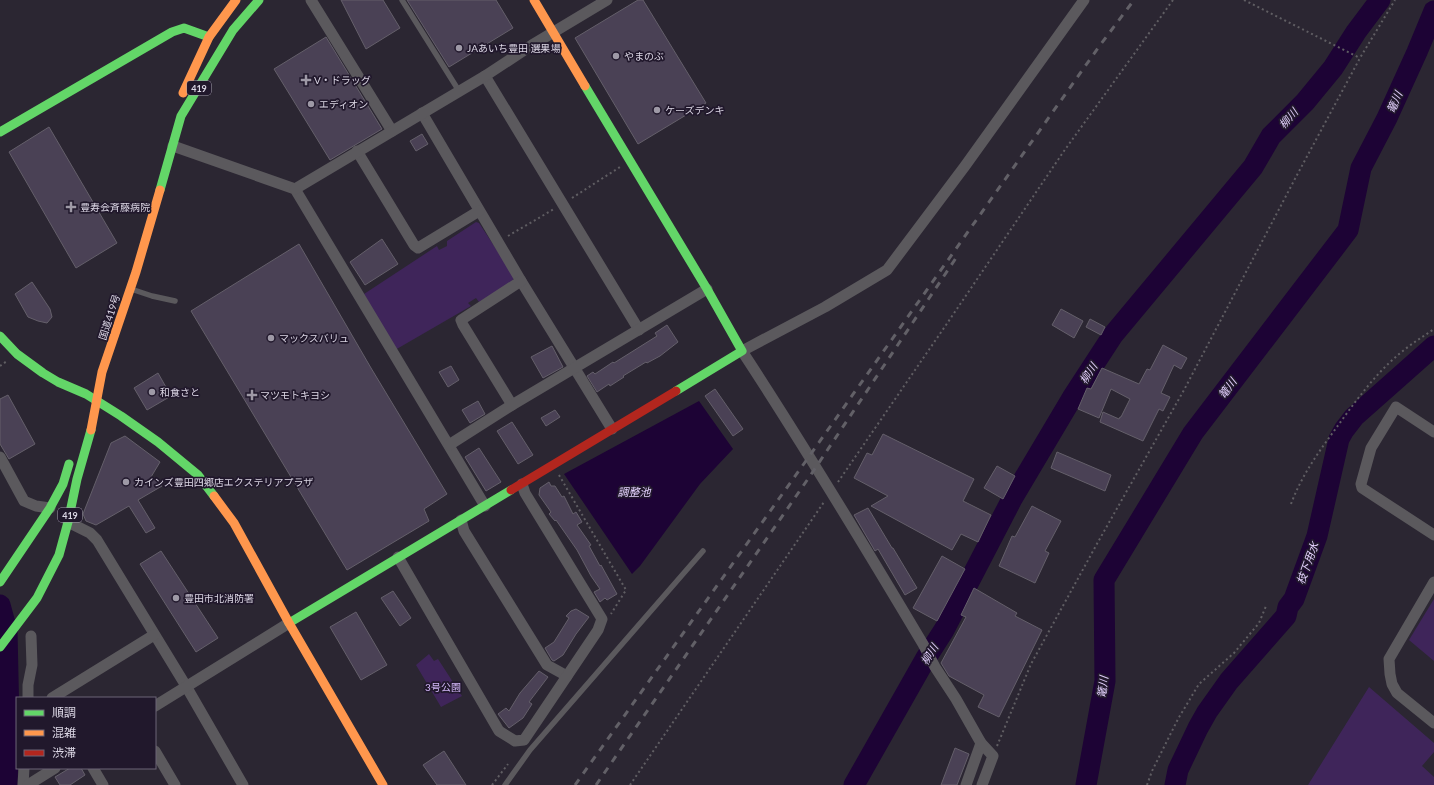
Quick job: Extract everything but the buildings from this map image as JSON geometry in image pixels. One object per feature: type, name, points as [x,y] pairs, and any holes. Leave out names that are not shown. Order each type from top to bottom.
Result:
[{"type":"main road","name":"国道419号","points":[[87,391],[126,277],[170,126],[209,37],[236,0]]},
{"type":"main road","name":"国道419号","points":[[0,648],[37,598],[59,555],[77,479],[92,428],[102,372],[130,289],[181,116],[233,30],[258,0]]},
{"type":"main road","points":[[289,623],[742,351],[534,0]]},
{"type":"main road","points":[[0,132],[172,32],[184,28],[209,37]]},
{"type":"main road","points":[[0,336],[17,354],[43,373],[58,382],[87,391],[97,401],[158,442],[198,474],[234,523],[289,623],[382,785]]},
{"type":"main road","name":"419","points":[[0,582],[4,568],[50,508],[63,484],[72,453]]},
{"type":"street","points":[[311,0],[392,131]]},
{"type":"street","points":[[295,189],[485,76],[553,32],[607,0]]},
{"type":"street","points":[[982,785],[993,756],[981,743],[831,491],[742,351],[825,307],[887,270],[969,160],[1084,0]]},
{"type":"street","points":[[485,76],[639,330]]},
{"type":"street","points":[[422,113],[521,281],[612,429]]},
{"type":"street","points":[[173,146],[295,189],[485,506]]},
{"type":"street","points":[[357,151],[414,245],[418,248],[479,211]]},
{"type":"street","points":[[512,405],[461,320],[521,281]]},
{"type":"street","points":[[449,445],[512,405],[707,290]]},
{"type":"street","points":[[1434,432],[1396,406],[1371,448],[1361,484],[1362,488],[1434,535]]},
{"type":"street","points":[[0,457],[24,501],[36,506],[50,508]]},
{"type":"street","points":[[398,557],[499,731],[515,741],[524,740],[598,630],[602,619],[524,493],[522,484]]},
{"type":"street","points":[[461,520],[464,530],[547,665],[567,676]]},
{"type":"street","points":[[68,522],[90,533],[97,540],[186,686],[242,785]]},
{"type":"street","points":[[1434,582],[1389,659],[1389,667],[1392,684],[1398,693],[1434,723]]},
{"type":"street","points":[[156,705],[289,623]]},
{"type":"street","points":[[54,697],[154,635]]},
{"type":"street","points":[[28,697],[28,685],[32,665],[31,636]]},
{"type":"street","points":[[966,785],[981,743]]},
{"type":"street","points":[[156,754],[175,785]]},
{"type":"street","points":[[23,785],[24,769]]},
{"type":"street","points":[[28,785],[53,769]]},
{"type":"street","points":[[94,769],[103,785]]},
{"type":"lane","points":[[402,0],[459,91]]},
{"type":"lane","points":[[130,289],[175,301]]},
{"type":"lane","points":[[505,785],[530,750],[703,551]]},
{"type":"path","points":[[630,785],[1064,151],[1173,0]]},
{"type":"path","points":[[1244,0],[1360,58]]},
{"type":"path","points":[[993,756],[1031,664],[1184,390],[1360,58],[1395,0]]},
{"type":"path","points":[[1291,504],[1300,482],[1311,465],[1359,398],[1380,372],[1403,351],[1434,329]]},
{"type":"path","points":[[558,473],[626,590],[607,621],[602,619]]},
{"type":"path","points":[[1147,785],[1152,771],[1178,719],[1199,684],[1234,653],[1259,623],[1266,606]]},
{"type":"path","points":[[492,785],[510,761]]},
{"type":"green space","points":[[476,222],[479,223],[514,276],[512,283],[479,302],[476,298],[468,303],[471,306],[395,350],[364,294],[437,246],[439,250],[447,246],[447,241]]},
{"type":"green space","points":[[1434,599],[1434,661],[1409,640]]},
{"type":"green space","name":"3号公園","points":[[429,654],[434,661],[438,659],[462,696],[441,707],[416,665]]},
{"type":"green space","points":[[1369,687],[1434,743],[1434,752],[1422,766],[1434,777],[1434,785],[1308,785]]},
{"type":"water","name":"調整池","points":[[699,401],[733,449],[700,484],[640,566],[632,574],[564,474]]},
{"type":"waterway","name":"柳川","points":[[854,785],[926,658],[944,630],[1012,499],[1072,398],[1113,335],[1253,167],[1271,136],[1305,102],[1333,68],[1356,32],[1380,0]]},
{"type":"waterway","name":"篭川","points":[[1086,785],[1105,681],[1104,580],[1193,433],[1348,230],[1361,168],[1387,118],[1434,11]]},
{"type":"waterway","name":"枝下用水","points":[[1175,785],[1178,770],[1207,712],[1229,681],[1286,616],[1288,607],[1294,599],[1317,536],[1339,439],[1344,430],[1354,417],[1434,346]]},
{"type":"waterway","name":"枝下用水","points":[[0,605],[7,631],[9,723],[7,785]]},
{"type":"railway","points":[[575,785],[1098,48],[1134,0]]},
{"type":"railway","points":[[596,785],[810,476],[958,255]]},
{"type":"traffic: fast","points":[[160,190],[181,116],[233,30],[259,0]]},
{"type":"traffic: fast","points":[[0,132],[172,32],[184,28],[209,37]]},
{"type":"traffic: fast","points":[[585,86],[707,289],[742,351],[676,391]]},
{"type":"traffic: fast","points":[[0,336],[17,354],[43,373],[58,382],[86,394],[158,442],[198,475],[214,496]]},
{"type":"traffic: fast","points":[[0,647],[37,598],[59,555],[77,479],[91,430]]},
{"type":"traffic: fast","points":[[0,582],[50,508],[63,484],[69,464]]},
{"type":"traffic: fast","points":[[289,623],[511,490]]},
{"type":"traffic: slow","points":[[183,93],[209,37],[236,0]]},
{"type":"traffic: slow","points":[[534,0],[585,86]]},
{"type":"traffic: slow","points":[[91,430],[102,372],[136,272],[160,190]]},
{"type":"traffic: slow","points":[[214,496],[234,523],[289,623],[383,785]]},
{"type":"traffic: jam","points":[[511,490],[676,391]]},
{"type":"place","name":"JAあいち豊田 選果場","points":[[459,48]]},
{"type":"place","name":"やまのぶ","points":[[616,56]]},
{"type":"place","name":"V・ドラッグ","points":[[306,80]]},
{"type":"place","name":"エディオン","points":[[311,104]]},
{"type":"place","name":"ケーズデンキ","points":[[657,110]]},
{"type":"place","name":"豊寿会斉藤病院","points":[[71,207]]},
{"type":"place","name":"マックスバリュ","points":[[271,338]]},
{"type":"place","name":"和食さと","points":[[152,392]]},
{"type":"place","name":"マツモトキヨシ","points":[[252,395]]},
{"type":"place","name":"カインズ豊田四郷店エクステリアプラザ","points":[[126,482]]},
{"type":"place","name":"豊田市北消防署","points":[[176,598]]}]
